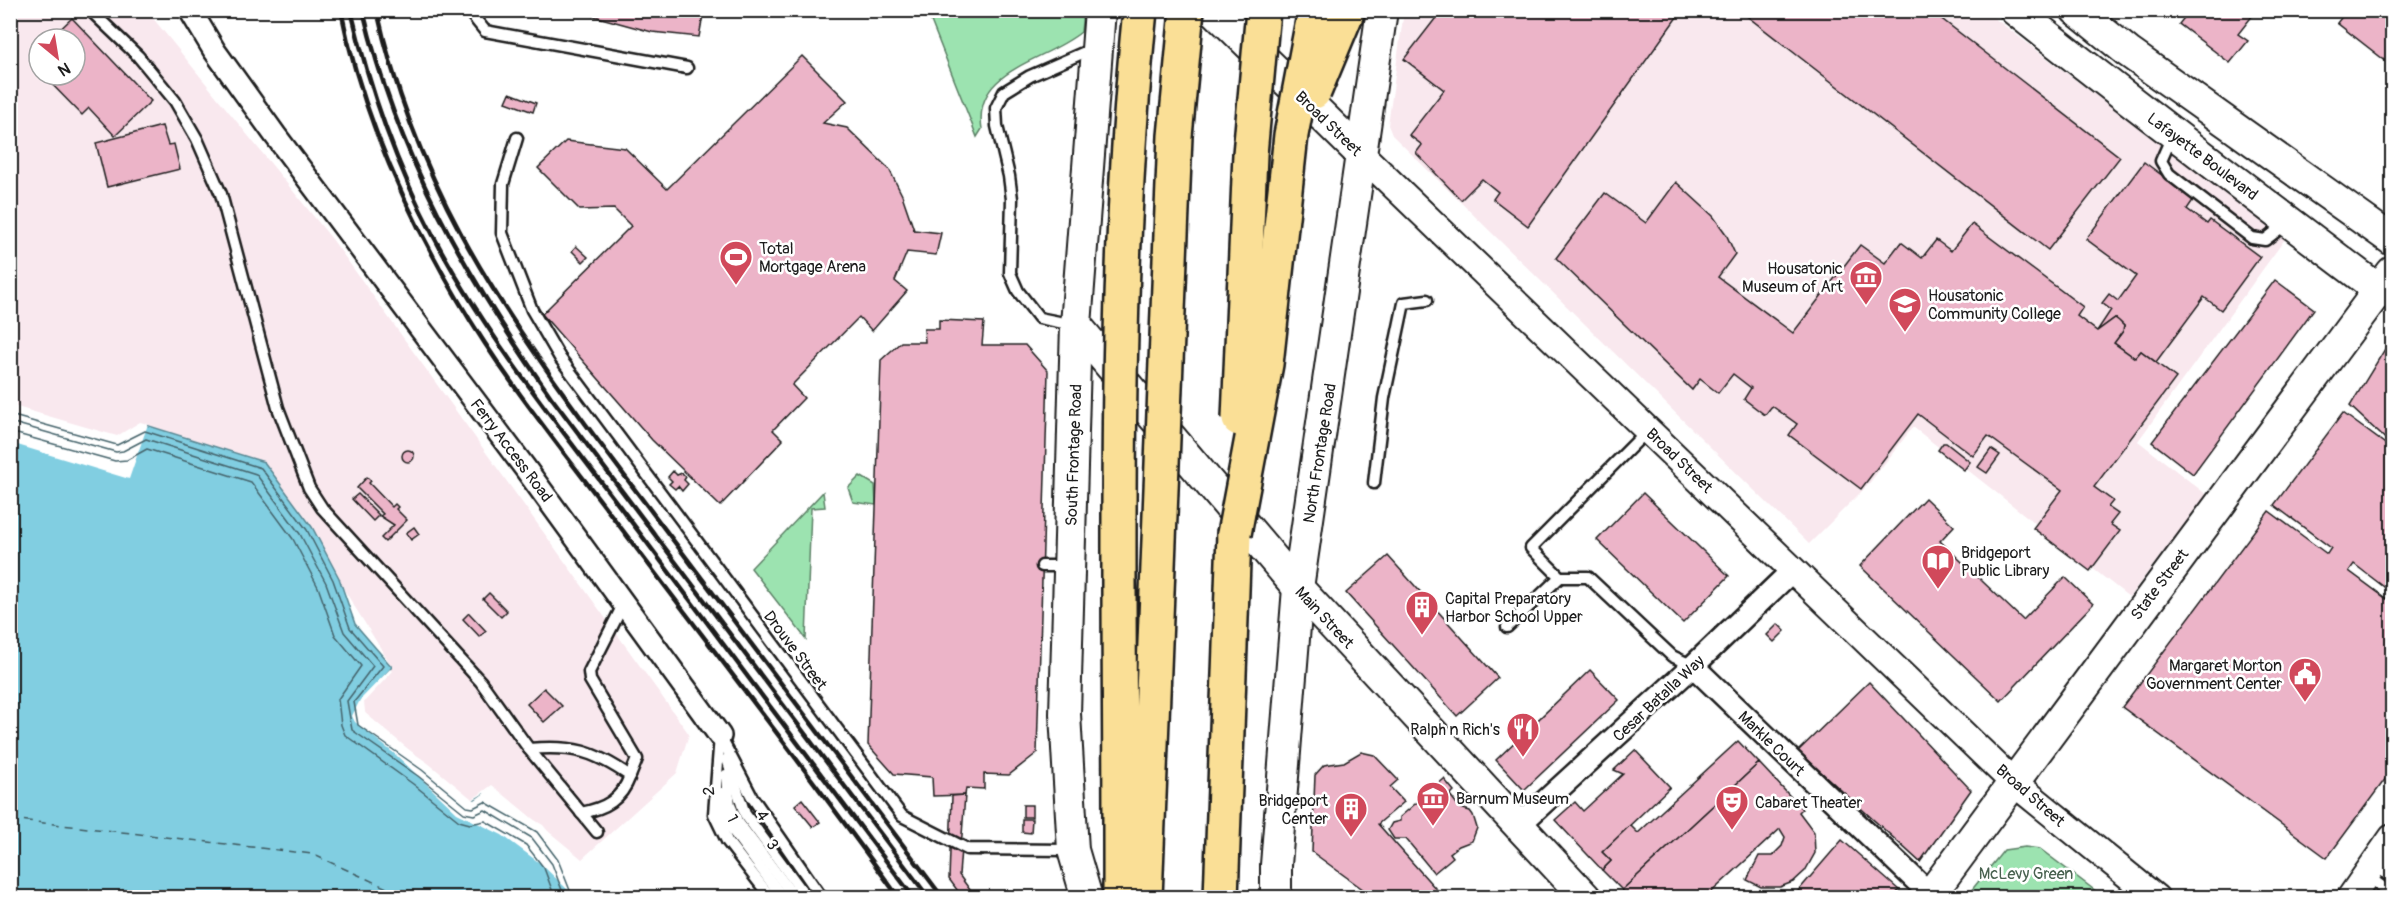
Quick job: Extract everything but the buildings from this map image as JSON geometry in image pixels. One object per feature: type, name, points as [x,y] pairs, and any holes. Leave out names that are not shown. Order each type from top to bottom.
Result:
[{"type":"highway","points":[[1120,897],[1121,355],[1126,205],[1139,10]]},
{"type":"highway","points":[[1145,897],[1172,198],[1187,10]]},
{"type":"highway","points":[[1221,897],[1250,154],[1263,10]]},
{"type":"highway","points":[[1234,534],[1266,364],[1291,135],[1315,10]]},
{"type":"highway","points":[[1279,230],[1311,101],[1331,46],[1348,10]]},
{"type":"main road","name":"South Frontage Road","points":[[1087,897],[1073,850],[1056,566],[1100,10]]},
{"type":"main road","name":"Broad Street","points":[[1214,10],[1361,154]]},
{"type":"main road","name":"North Frontage Road","points":[[1276,897],[1276,865],[1298,588],[1382,10]]},
{"type":"main road","name":"Lafayette Boulevard","points":[[2015,10],[2111,87],[2289,221],[2388,287]]},
{"type":"main road","points":[[2076,10],[2128,52],[2392,240]]},
{"type":"main road","points":[[2111,87],[2118,68],[2128,52]]},
{"type":"main road","name":"State Street","points":[[1929,896],[2388,287]]},
{"type":"main road","name":"Main Street","points":[[1076,325],[1298,588],[1586,897]]},
{"type":"street","name":"Ferry Access Road","points":[[190,10],[214,50],[275,135],[519,458],[720,736]]},
{"type":"street","name":"Broad Street","points":[[1361,154],[2013,782],[2156,897]]},
{"type":"street","name":"Cesar Batalla Way","points":[[1519,825],[1693,666],[1794,569]]},
{"type":"street","name":"Markle Court","points":[[1693,666],[1929,896]]},
{"type":"street","points":[[2350,897],[2377,872],[2392,838]]},
{"type":"lane","points":[[90,10],[138,56],[175,101],[197,139],[221,194],[278,408],[315,498],[481,682],[529,749],[597,832]]},
{"type":"lane","points":[[468,10],[485,31],[687,68]]},
{"type":"lane","points":[[1076,325],[1039,318],[1018,291],[1010,273],[1012,199],[997,126],[996,108],[1004,93],[1030,76],[1097,47]]},
{"type":"lane","name":"Drouve Street","points":[[517,138],[503,184],[502,233],[532,310],[560,358],[902,816],[967,849],[1073,850]]},
{"type":"lane","points":[[1374,483],[1384,398],[1404,303],[1426,300]]},
{"type":"lane","points":[[1560,577],[1531,548],[1648,430]]},
{"type":"lane","points":[[1507,627],[1560,577],[1588,577],[1672,656],[1693,666]]},
{"type":"lane","points":[[581,813],[602,809],[624,791],[637,759],[590,680],[589,672],[624,603]]},
{"type":"lane","name":"1","points":[[720,736],[714,814],[727,841],[771,897]]},
{"type":"lane","name":"2","points":[[720,736],[723,811],[728,824],[783,897]]},
{"type":"lane","name":"3","points":[[720,736],[730,805],[737,821],[795,897]]},
{"type":"lane","name":"4","points":[[720,736],[745,814],[807,897]]},
{"type":"lane","name":"Ferry Access Road","points":[[720,736],[752,797],[822,897]]},
{"type":"lane","points":[[529,749],[557,746],[584,751],[608,761],[630,776]]},
{"type":"lane","points":[[2377,872],[2392,894]]},
{"type":"shaded area","points":[[10,11],[150,11],[152,17],[332,239],[689,734],[677,773],[582,859],[492,785],[470,801],[358,707],[393,668],[264,462],[143,424],[118,439],[11,408]]},
{"type":"shaded area","name":"Housatonic Community College","points":[[1404,11],[1985,11],[2285,239],[2138,441],[2207,495],[2129,597],[1913,427],[1868,485],[1809,544],[1392,135],[1388,125]]},
{"type":"green space","points":[[927,11],[1083,11],[1081,32],[1014,69],[999,80],[988,93],[982,109],[982,129],[977,137]]},
{"type":"green space","points":[[860,476],[875,485],[876,505],[853,502],[848,488]]},
{"type":"green space","points":[[823,492],[825,507],[811,508],[806,639],[751,568]]},
{"type":"green space","name":"McLevy Green","points":[[2025,847],[2040,849],[2097,892],[2100,897],[1966,897],[2004,850]]},
{"type":"water","points":[[10,408],[118,439],[143,424],[264,462],[312,527],[339,578],[355,624],[392,667],[360,704],[363,721],[471,802],[484,794],[578,894],[584,897],[11,897]]},
{"type":"pier","points":[[10,405],[117,436],[140,422],[148,424],[129,479],[11,443]]},
{"type":"pier","points":[[390,669],[393,671],[364,702],[366,720],[428,763],[471,798],[475,800],[486,792],[543,825],[567,856],[579,888],[578,894],[568,890],[541,864],[502,835],[457,813],[396,755],[355,722],[352,716],[360,700]]},
{"type":"ferry route","points":[[10,819],[312,854],[409,898]]},
{"type":"railway","points":[[341,10],[360,86],[387,160],[420,231],[476,329],[535,414],[899,898]]},
{"type":"railway","points":[[351,10],[375,97],[407,181],[433,235],[479,313],[530,388],[914,898]]},
{"type":"railway","points":[[363,10],[377,64],[415,165],[463,260],[520,352],[551,397],[929,898]]},
{"type":"railway","points":[[377,10],[412,128],[461,234],[491,285],[523,335],[593,434],[943,898]]},
{"type":"place","name":"Total Mortgage Arena","points":[[736,286]]},
{"type":"place","name":"Housatonic Museum of Art","points":[[1866,306]]},
{"type":"place","name":"Housatonic Community College","points":[[1905,333]]},
{"type":"place","name":"Bridgeport Public Library","points":[[1938,590]]},
{"type":"place","name":"Capital Preparatory Harbor School Upper","points":[[1422,636]]},
{"type":"place","name":"Margaret Morton Government Center","points":[[2305,703]]},
{"type":"place","name":"Ralph n Rich's","points":[[1523,758]]},
{"type":"place","name":"Barnum Museum","points":[[1433,827]]},
{"type":"place","name":"Cabaret Theater","points":[[1732,831]]},
{"type":"place","name":"Bridgeport Center","points":[[1351,838]]}]
